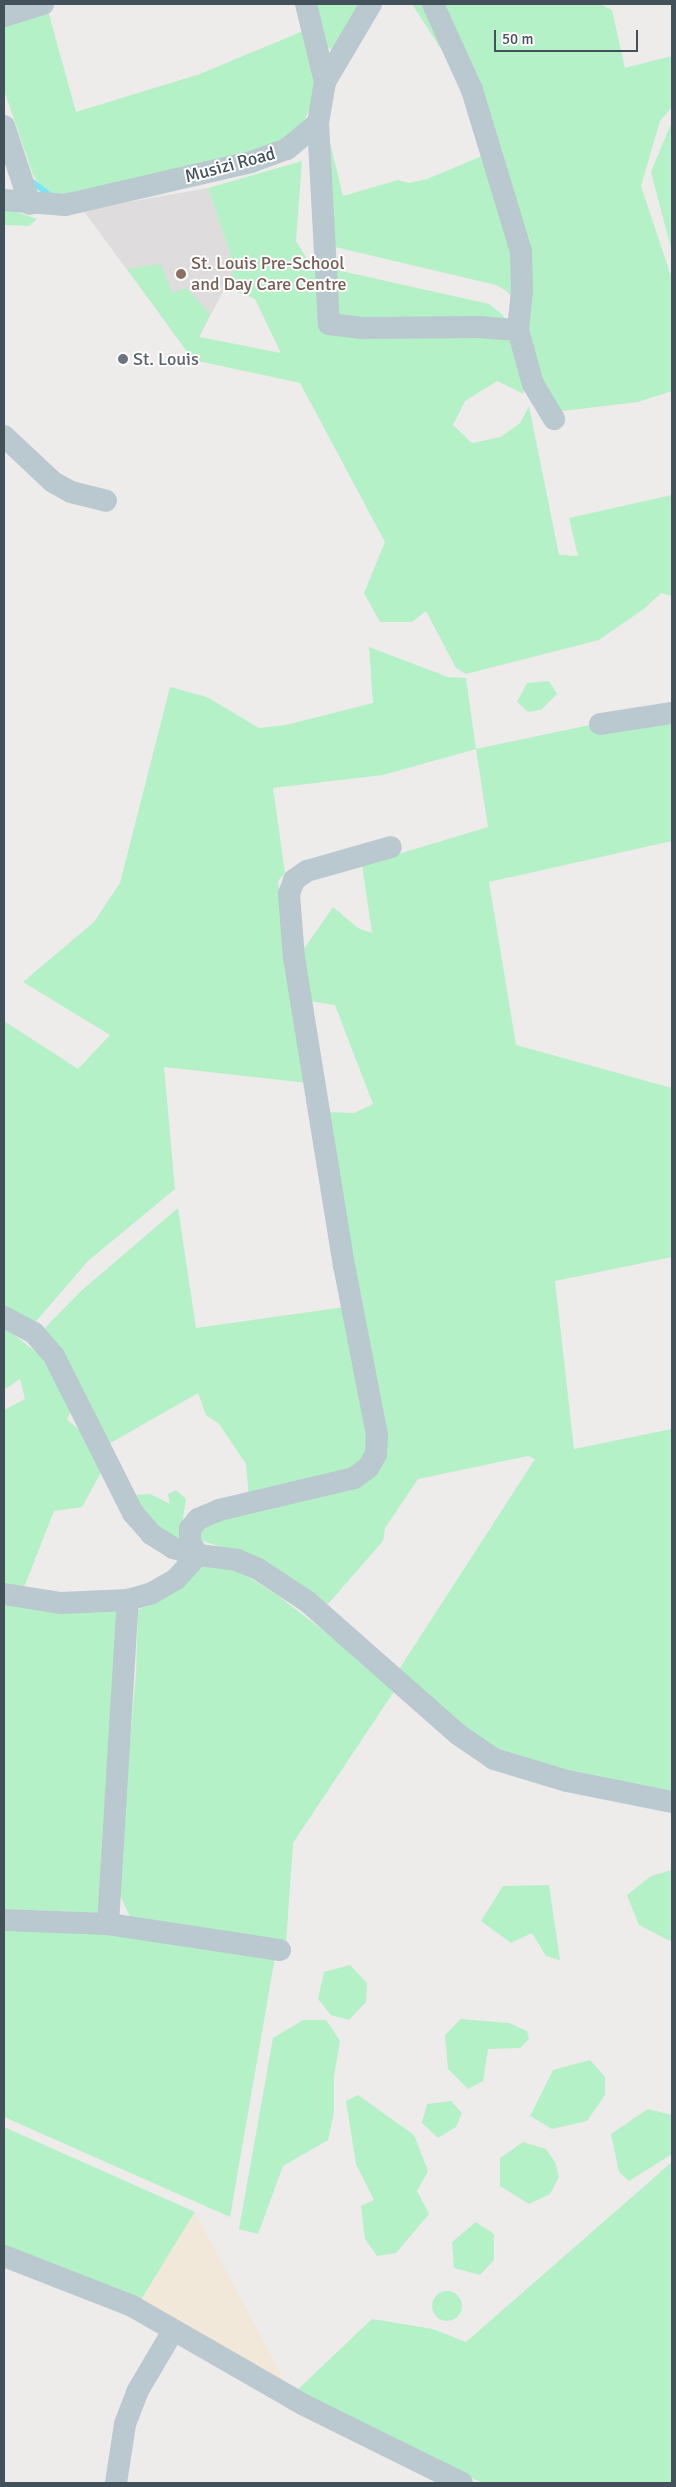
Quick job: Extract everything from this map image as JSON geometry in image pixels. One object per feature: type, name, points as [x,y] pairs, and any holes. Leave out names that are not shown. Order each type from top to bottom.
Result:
[{"type":"street","points":[[4,16],[43,4]]},
{"type":"street","points":[[306,4],[324,82],[318,123],[329,324],[364,328],[478,327],[518,330]]},
{"type":"street","points":[[324,82],[371,4]]},
{"type":"street","points":[[434,4],[472,90],[521,251],[522,291],[518,330],[533,384],[554,418]]},
{"type":"street","name":"Musizi Road","points":[[4,200],[30,204],[65,205],[93,200],[269,157],[287,149],[318,123]]},
{"type":"street","points":[[4,126],[30,204]]},
{"type":"street","points":[[4,436],[53,482],[71,492],[106,501]]},
{"type":"street","points":[[600,724],[672,714]]},
{"type":"street","points":[[198,1555],[190,1542],[190,1529],[198,1519],[219,1510],[354,1478],[368,1468],[376,1454],[377,1435],[344,1266],[294,958],[289,894],[294,880],[307,871],[391,847]]},
{"type":"street","points":[[4,1317],[34,1333],[54,1356],[133,1513],[151,1534],[174,1548],[198,1555],[237,1560],[258,1569],[308,1602],[459,1736],[494,1759],[536,1774],[672,1802]]},
{"type":"street","points":[[4,1594],[61,1603],[128,1600],[152,1593],[176,1579],[198,1555]]},
{"type":"street","points":[[108,1924],[128,1600]]},
{"type":"street","points":[[4,1920],[108,1924],[280,1950]]},
{"type":"street","points":[[4,2256],[132,2306],[304,2405],[462,2483]]},
{"type":"street","points":[[116,2483],[125,2424],[137,2392],[173,2330]]},
{"type":"shaded area","name":"St. Louis Pre-School and Day Care Centre","points":[[208,188],[235,268],[190,355],[83,210]]},
{"type":"green space","points":[[312,4],[362,4],[336,50],[327,48]]},
{"type":"green space","points":[[412,4],[600,4],[612,10],[625,68],[672,56],[672,107],[660,121],[641,186],[672,279],[672,391],[638,402],[546,413],[515,299],[505,290],[496,285],[335,247],[325,122],[343,196],[398,180],[409,183],[427,179],[482,156],[464,85]]},
{"type":"green space","points":[[48,11],[76,112],[200,74],[303,31],[315,66],[314,100],[295,139],[80,196],[45,193],[33,175],[4,90],[4,25]]},
{"type":"green space","points":[[672,121],[672,252],[651,172]]},
{"type":"green space","points":[[302,161],[296,241],[307,259],[341,271],[489,304],[503,315],[520,369],[524,394],[497,381],[465,401],[453,425],[472,443],[501,437],[520,423],[529,406],[559,555],[578,556],[569,518],[672,495],[672,596],[661,593],[645,608],[599,640],[466,674],[456,668],[426,611],[412,622],[380,622],[364,593],[385,542],[300,383],[193,360],[127,269],[161,264],[172,293],[186,288],[210,314],[199,337],[281,353],[255,299],[224,287],[235,268],[208,188]]},
{"type":"green space","points":[[4,210],[10,210],[37,219],[29,226],[4,225]]},
{"type":"green space","points":[[369,647],[448,677],[466,678],[476,749],[383,775],[273,788],[285,873],[278,881],[307,1083],[164,1067],[175,1189],[88,1261],[32,1326],[4,1310],[4,1021],[78,1069],[110,1035],[23,982],[94,922],[120,883],[170,687],[207,697],[259,728],[286,725],[373,703]]},
{"type":"green space","points":[[549,681],[557,694],[541,710],[528,712],[517,702],[527,683]]},
{"type":"green space","points":[[672,713],[672,841],[489,882],[516,1045],[672,1088],[672,1257],[555,1281],[574,1449],[672,1429],[672,1799],[494,1754],[398,1671],[535,1459],[528,1456],[418,1479],[385,1528],[383,1541],[328,1604],[256,1559],[197,1539],[202,1525],[375,1470],[326,1112],[354,1113],[373,1104],[335,1005],[310,1001],[301,953],[333,907],[358,928],[372,933],[362,865],[488,827],[476,749],[623,718]]},
{"type":"green space","points":[[178,1208],[196,1328],[345,1307],[370,1443],[365,1460],[347,1475],[249,1499],[246,1464],[219,1424],[206,1415],[198,1393],[107,1445],[43,1330],[81,1291]]},
{"type":"green space","points":[[4,1327],[40,1355],[73,1405],[67,1420],[81,1431],[103,1469],[82,1507],[54,1511],[25,1585],[7,1590],[4,1588],[4,1410],[25,1399],[20,1379],[4,1390]]},
{"type":"green space","points":[[176,1490],[186,1499],[179,1543],[163,1535],[130,1495],[150,1494],[170,1504],[168,1494]]},
{"type":"green space","points":[[206,1564],[233,1567],[277,1595],[397,1687],[293,1843],[286,1944],[132,1921],[117,1889],[136,1673],[138,1610],[174,1593]]},
{"type":"green space","points":[[4,1604],[118,1607],[114,1693],[102,1838],[100,1913],[4,1909]]},
{"type":"green space","points":[[672,1870],[672,1942],[639,1925],[627,1895],[651,1876]]},
{"type":"green space","points":[[549,1885],[560,1960],[546,1956],[532,1933],[511,1943],[481,1921],[503,1886]]},
{"type":"green space","points":[[4,1929],[122,1935],[275,1957],[230,2217],[4,2117]]},
{"type":"green space","points":[[350,1965],[367,1983],[366,2002],[349,2020],[331,2015],[318,1999],[324,1972]]},
{"type":"green space","points":[[461,2019],[509,2023],[527,2031],[529,2039],[520,2048],[488,2049],[483,2081],[468,2089],[448,2069],[445,2035]]},
{"type":"green space","points":[[303,2020],[326,2020],[340,2041],[334,2076],[334,2112],[328,2140],[283,2166],[258,2234],[239,2229],[273,2038]]},
{"type":"green space","points":[[590,2060],[605,2077],[605,2095],[587,2121],[552,2129],[530,2116],[553,2070]]},
{"type":"green space","points":[[358,2095],[414,2135],[428,2171],[417,2191],[429,2214],[396,2253],[377,2256],[365,2239],[361,2206],[374,2200],[356,2164],[346,2101]]},
{"type":"green space","points":[[451,2101],[462,2113],[456,2127],[438,2138],[422,2123],[427,2104]]},
{"type":"green space","points":[[648,2109],[672,2115],[672,2154],[629,2181],[619,2172],[611,2134]]},
{"type":"green space","points":[[4,2127],[195,2212],[138,2305],[4,2247]]},
{"type":"green space","points":[[523,2142],[546,2149],[555,2162],[559,2177],[550,2194],[529,2204],[500,2186],[500,2158]]},
{"type":"green space","points":[[672,2162],[672,2483],[483,2483],[292,2395],[372,2319],[433,2329],[466,2342]]},
{"type":"green space","points":[[476,2222],[494,2234],[494,2260],[480,2275],[454,2268],[452,2242]]},
{"type":"green space","points":[[447,2291],[458,2295],[462,2306],[458,2317],[447,2321],[436,2317],[432,2306],[436,2295]]},
{"type":"sand","points":[[195,2212],[292,2395],[138,2305]]},
{"type":"waterway","points":[[34,183],[50,195]]},
{"type":"place","name":"St. Louis Pre-School and Day Care Centre","points":[[181,274]]},
{"type":"place","name":"St. Louis","points":[[123,359]]}]
